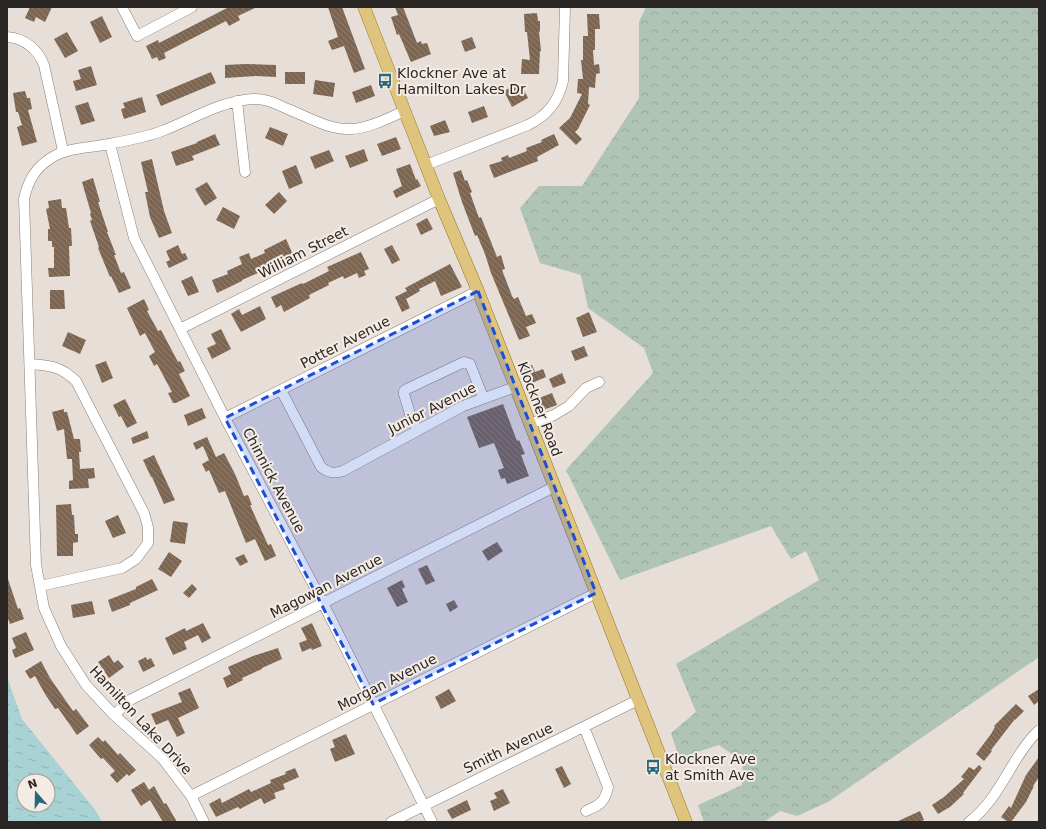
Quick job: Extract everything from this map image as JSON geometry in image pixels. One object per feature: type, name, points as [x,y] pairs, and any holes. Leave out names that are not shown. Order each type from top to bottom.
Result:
[{"type":"main road","name":"Klockner Road","points":[[364,7],[439,199],[478,291],[686,822]]},
{"type":"street","points":[[122,7],[137,36],[192,7]]},
{"type":"street","points":[[426,165],[528,125],[539,120],[548,112],[555,103],[563,81],[564,7]]},
{"type":"street","points":[[7,37],[21,40],[29,45],[42,59],[63,151]]},
{"type":"street","name":"Hamilton Lake Drive","points":[[204,822],[191,796],[162,758],[114,715],[86,685],[61,646],[44,608],[36,565],[24,199],[27,186],[34,172],[42,164],[63,151],[110,144],[160,132],[220,106],[237,101],[254,99],[268,100],[328,126],[339,129],[361,128],[404,111]]},
{"type":"street","points":[[237,101],[245,172]]},
{"type":"street","name":"Chinnick Avenue","points":[[110,144],[134,238],[225,418],[322,603],[432,822]]},
{"type":"street","name":"William Street","points":[[180,330],[439,199]]},
{"type":"street","name":"Potter Avenue","points":[[225,418],[478,291]]},
{"type":"street","points":[[418,430],[410,414],[404,394],[406,388],[467,362],[470,364],[483,397]]},
{"type":"street","points":[[30,364],[52,366],[66,372],[76,381],[144,513],[148,528],[148,543],[136,558],[122,568],[40,586]]},
{"type":"street","points":[[530,424],[554,415],[569,406],[586,388],[599,382]]},
{"type":"street","name":"Junior Avenue","points":[[281,390],[321,466],[326,471],[338,473],[463,406],[483,397],[515,387]]},
{"type":"street","name":"Magowan Avenue","points":[[114,715],[130,700],[554,487]]},
{"type":"street","name":"Morgan Avenue","points":[[191,796],[596,593]]},
{"type":"street","name":"Smith Avenue","points":[[391,822],[638,700]]},
{"type":"street","points":[[584,727],[608,786],[606,796],[599,805],[586,811]]},
{"type":"street","points":[[969,822],[982,811],[993,798],[1015,759],[1039,730]]},
{"type":"highlighted area","points":[[478,291],[596,593],[373,704],[225,418]]},
{"type":"green space","points":[[646,7],[1039,7],[1039,657],[828,802],[797,816],[780,811],[764,822],[704,822],[698,805],[742,785],[743,762],[719,745],[679,758],[671,733],[696,712],[676,664],[819,580],[806,551],[791,559],[771,526],[620,580],[566,470],[653,373],[644,348],[588,308],[581,275],[540,263],[520,208],[539,186],[582,186],[639,98],[639,22]]},
{"type":"water","points":[[7,677],[22,719],[96,811],[102,822],[7,822]]},
{"type":"building","points":[[30,7],[52,7],[45,22],[36,17],[34,22],[25,18]]},
{"type":"building","points":[[229,7],[257,7],[238,16],[240,20],[229,26],[226,21],[164,53],[166,58],[159,61],[157,57],[152,59],[146,46],[158,40],[159,43]]},
{"type":"building","points":[[328,7],[342,7],[365,69],[354,73],[344,46],[332,50],[328,41],[338,37]]},
{"type":"building","points":[[395,7],[403,7],[417,43],[421,41],[422,44],[427,43],[431,54],[411,62],[399,34],[397,35],[391,17],[398,15]]},
{"type":"building","points":[[537,13],[538,21],[540,21],[539,32],[541,51],[539,74],[521,74],[522,59],[530,60],[527,32],[525,32],[524,14]]},
{"type":"building","points":[[587,14],[599,14],[600,29],[595,29],[595,50],[593,50],[594,65],[599,64],[600,73],[596,74],[595,88],[589,87],[588,104],[590,105],[575,132],[582,139],[576,145],[559,128],[570,118],[582,94],[577,93],[578,79],[583,79],[581,60],[583,60],[583,36],[588,36]]},
{"type":"building","points":[[102,16],[112,37],[100,43],[90,22]]},
{"type":"building","points":[[67,32],[78,51],[65,58],[54,39]]},
{"type":"building","points":[[472,37],[476,48],[465,52],[461,41]]},
{"type":"building","points":[[225,65],[276,65],[276,77],[256,76],[225,78]]},
{"type":"building","points":[[91,66],[97,85],[76,91],[73,81],[81,79],[78,70]]},
{"type":"building","points":[[211,72],[216,83],[161,106],[156,95]]},
{"type":"building","points":[[285,72],[305,72],[305,84],[285,84]]},
{"type":"building","points":[[315,80],[335,83],[333,97],[313,94]]},
{"type":"building","points":[[371,85],[375,96],[356,103],[352,92]]},
{"type":"building","points":[[515,85],[518,90],[523,88],[528,98],[512,107],[504,91]]},
{"type":"building","points":[[25,91],[27,98],[30,98],[32,109],[28,110],[37,142],[22,146],[17,127],[22,125],[18,112],[16,112],[13,93]]},
{"type":"building","points":[[142,97],[146,112],[124,119],[121,109],[125,108],[123,103]]},
{"type":"building","points":[[88,102],[95,121],[81,125],[75,106]]},
{"type":"building","points":[[484,106],[488,117],[472,123],[468,112]]},
{"type":"building","points":[[445,120],[450,132],[434,136],[430,126]]},
{"type":"building","points":[[270,127],[288,134],[283,146],[265,138]]},
{"type":"building","points":[[215,134],[220,145],[192,156],[194,160],[176,166],[171,152],[197,143]]},
{"type":"building","points":[[554,134],[559,145],[537,157],[538,161],[494,178],[489,165],[502,161],[501,158],[508,155],[509,158],[527,151],[526,148],[542,142],[541,140]]},
{"type":"building","points":[[396,137],[401,149],[382,156],[377,144]]},
{"type":"building","points":[[364,149],[368,161],[350,168],[345,156]]},
{"type":"building","points":[[329,150],[334,161],[315,169],[310,157]]},
{"type":"building","points":[[152,159],[164,211],[172,233],[159,238],[150,217],[145,192],[148,192],[141,162]]},
{"type":"building","points":[[410,164],[416,180],[417,179],[421,186],[396,198],[393,191],[402,186],[396,169]]},
{"type":"building","points":[[296,165],[303,183],[289,189],[282,171]]},
{"type":"building","points":[[461,170],[465,181],[467,180],[472,192],[470,193],[479,218],[481,217],[497,257],[501,255],[505,269],[502,270],[512,296],[514,299],[518,297],[526,316],[532,314],[536,323],[526,327],[530,336],[519,340],[477,235],[475,236],[453,173]]},
{"type":"building","points":[[93,178],[100,202],[98,202],[116,255],[114,255],[121,273],[124,272],[131,288],[119,293],[111,276],[110,277],[98,248],[99,247],[90,221],[92,220],[91,213],[82,182]]},
{"type":"building","points":[[207,182],[217,198],[205,206],[195,189]]},
{"type":"building","points":[[279,192],[287,201],[274,214],[265,205]]},
{"type":"building","points":[[61,199],[62,208],[66,208],[69,228],[71,228],[72,246],[69,246],[70,276],[49,277],[48,268],[54,268],[54,247],[52,247],[52,241],[48,241],[48,229],[50,229],[46,209],[49,208],[48,201]]},
{"type":"building","points":[[223,207],[240,216],[234,229],[216,220]]},
{"type":"building","points":[[427,218],[433,229],[421,235],[416,224]]},
{"type":"building","points":[[286,239],[294,257],[217,293],[212,280],[228,274],[227,271],[242,264],[239,257],[249,253],[251,259],[265,253],[264,250]]},
{"type":"building","points":[[178,245],[182,254],[185,253],[188,259],[169,268],[166,262],[170,260],[166,251]]},
{"type":"building","points":[[392,245],[400,260],[392,264],[384,249]]},
{"type":"building","points":[[361,252],[369,269],[364,271],[366,275],[359,278],[357,273],[344,279],[343,276],[328,283],[329,285],[309,295],[310,298],[284,312],[281,305],[276,308],[271,297],[302,283],[303,284],[329,271],[327,267]]},
{"type":"building","points":[[450,264],[462,287],[441,296],[435,281],[419,289],[420,291],[406,299],[410,308],[402,312],[395,297],[407,291],[405,288]]},
{"type":"building","points":[[192,276],[199,292],[188,296],[181,281]]},
{"type":"building","points":[[50,290],[64,290],[65,309],[50,309]]},
{"type":"building","points":[[144,299],[149,310],[147,311],[158,331],[161,330],[178,362],[180,361],[185,371],[179,374],[190,396],[176,403],[173,403],[168,393],[172,392],[157,364],[154,366],[149,356],[155,352],[145,333],[140,336],[127,308]]},
{"type":"building","points":[[260,306],[266,319],[241,332],[231,314],[239,309],[242,315]]},
{"type":"building","points":[[589,312],[597,332],[583,337],[576,318]]},
{"type":"building","points":[[221,329],[231,349],[212,359],[207,348],[216,344],[211,334]]},
{"type":"building","points":[[68,332],[86,340],[80,354],[62,346]]},
{"type":"building","points":[[584,346],[588,356],[575,361],[571,351]]},
{"type":"building","points":[[106,361],[113,378],[102,383],[95,365]]},
{"type":"building","points":[[532,365],[535,372],[543,369],[546,377],[532,383],[524,368]]},
{"type":"building","points":[[562,373],[566,383],[553,388],[549,379]]},
{"type":"building","points":[[552,393],[557,405],[543,410],[539,398]]},
{"type":"building","points":[[125,399],[137,423],[127,428],[113,405]]},
{"type":"building","points":[[503,404],[517,441],[519,440],[525,454],[521,455],[529,476],[507,484],[505,478],[501,479],[498,470],[504,468],[494,443],[479,448],[467,417]]},
{"type":"building","points":[[202,408],[206,418],[188,426],[184,415]]},
{"type":"building","points":[[64,409],[64,412],[67,412],[74,439],[80,439],[80,469],[94,468],[95,478],[88,479],[89,488],[69,489],[69,481],[73,480],[72,459],[67,459],[64,429],[57,431],[52,412]]},
{"type":"building","points":[[147,431],[149,438],[133,444],[131,438]]},
{"type":"building","points":[[207,437],[216,457],[224,453],[244,496],[248,495],[252,505],[250,505],[268,545],[271,544],[276,556],[265,561],[255,539],[246,543],[225,491],[219,493],[209,470],[206,472],[202,464],[209,460],[203,446],[196,450],[193,443]]},
{"type":"building","points":[[154,455],[175,500],[164,504],[143,460]]},
{"type":"building","points":[[71,504],[72,515],[74,515],[75,534],[78,534],[78,542],[73,543],[73,556],[57,556],[56,505]]},
{"type":"building","points":[[118,515],[126,533],[113,538],[105,521]]},
{"type":"building","points":[[173,521],[188,523],[185,544],[170,542]]},
{"type":"building","points":[[497,542],[503,551],[488,561],[482,551]]},
{"type":"building","points":[[169,552],[182,561],[171,577],[158,569]]},
{"type":"building","points":[[244,554],[248,562],[240,566],[235,558]]},
{"type":"building","points":[[427,565],[435,581],[426,585],[418,569]]},
{"type":"building","points":[[7,579],[18,609],[20,608],[24,619],[10,624],[7,616]]},
{"type":"building","points":[[152,579],[158,590],[130,603],[130,605],[112,612],[108,600],[136,589],[136,587]]},
{"type":"building","points":[[402,580],[405,587],[402,589],[408,602],[397,607],[387,588]]},
{"type":"building","points":[[192,584],[197,589],[189,598],[183,593]]},
{"type":"building","points":[[454,600],[458,607],[450,612],[446,604]]},
{"type":"building","points":[[92,601],[95,614],[73,618],[71,605]]},
{"type":"building","points":[[203,623],[211,638],[202,643],[198,635],[184,642],[187,649],[173,655],[165,638],[185,628],[186,631]]},
{"type":"building","points":[[312,623],[322,646],[312,650],[311,648],[302,652],[299,643],[307,640],[301,628]]},
{"type":"building","points":[[26,632],[34,650],[15,658],[12,650],[16,648],[12,638]]},
{"type":"building","points":[[278,648],[282,659],[242,678],[243,680],[227,688],[223,678],[231,674],[228,667],[253,656]]},
{"type":"building","points":[[109,655],[114,663],[118,660],[124,667],[109,678],[98,662]]},
{"type":"building","points":[[146,657],[147,660],[151,658],[155,666],[143,672],[138,661]]},
{"type":"building","points":[[41,661],[50,678],[73,711],[76,709],[89,726],[77,735],[58,708],[55,709],[35,676],[30,679],[25,671]]},
{"type":"building","points":[[190,688],[199,708],[178,718],[185,733],[177,737],[168,720],[156,725],[151,714],[182,702],[178,693]]},
{"type":"building","points":[[449,689],[456,701],[441,709],[435,697]]},
{"type":"building","points":[[1039,689],[1039,701],[1034,705],[1028,696]]},
{"type":"building","points":[[1016,704],[1024,711],[1015,719],[984,761],[976,754],[991,734],[995,727],[994,726]]},
{"type":"building","points":[[346,734],[355,754],[335,762],[330,749],[335,747],[332,740]]},
{"type":"building","points":[[98,737],[103,742],[105,740],[118,755],[120,753],[136,770],[129,776],[127,774],[117,783],[110,775],[115,771],[103,758],[101,759],[89,745]]},
{"type":"building","points":[[1039,757],[1039,777],[1026,802],[1011,822],[1008,822],[1001,817],[1009,806],[1011,808],[1026,775]]},
{"type":"building","points":[[979,765],[982,768],[963,793],[964,794],[950,807],[938,814],[932,805],[944,797],[964,779],[961,777],[969,767],[974,770]]},
{"type":"building","points":[[562,766],[571,784],[564,788],[555,769]]},
{"type":"building","points":[[295,768],[299,777],[283,784],[285,789],[274,793],[276,798],[264,804],[261,798],[240,809],[238,807],[216,817],[209,804],[220,798],[222,803],[249,789],[251,792],[271,783],[270,780],[286,774],[285,772]]},
{"type":"building","points":[[144,782],[149,790],[154,786],[164,804],[166,803],[177,822],[163,822],[150,800],[141,806],[131,790]]},
{"type":"building","points":[[503,789],[510,803],[494,811],[490,801],[497,798],[494,793]]},
{"type":"building","points":[[467,800],[471,810],[452,819],[447,810]]},
{"type":"building","points":[[920,811],[924,820],[920,822],[896,822]]},
{"type":"place","name":"Klockner Ave at Hamilton Lakes Dr","points":[[385,81]]},
{"type":"place","name":"Klockner Ave at Smith Ave","points":[[653,767]]}]
